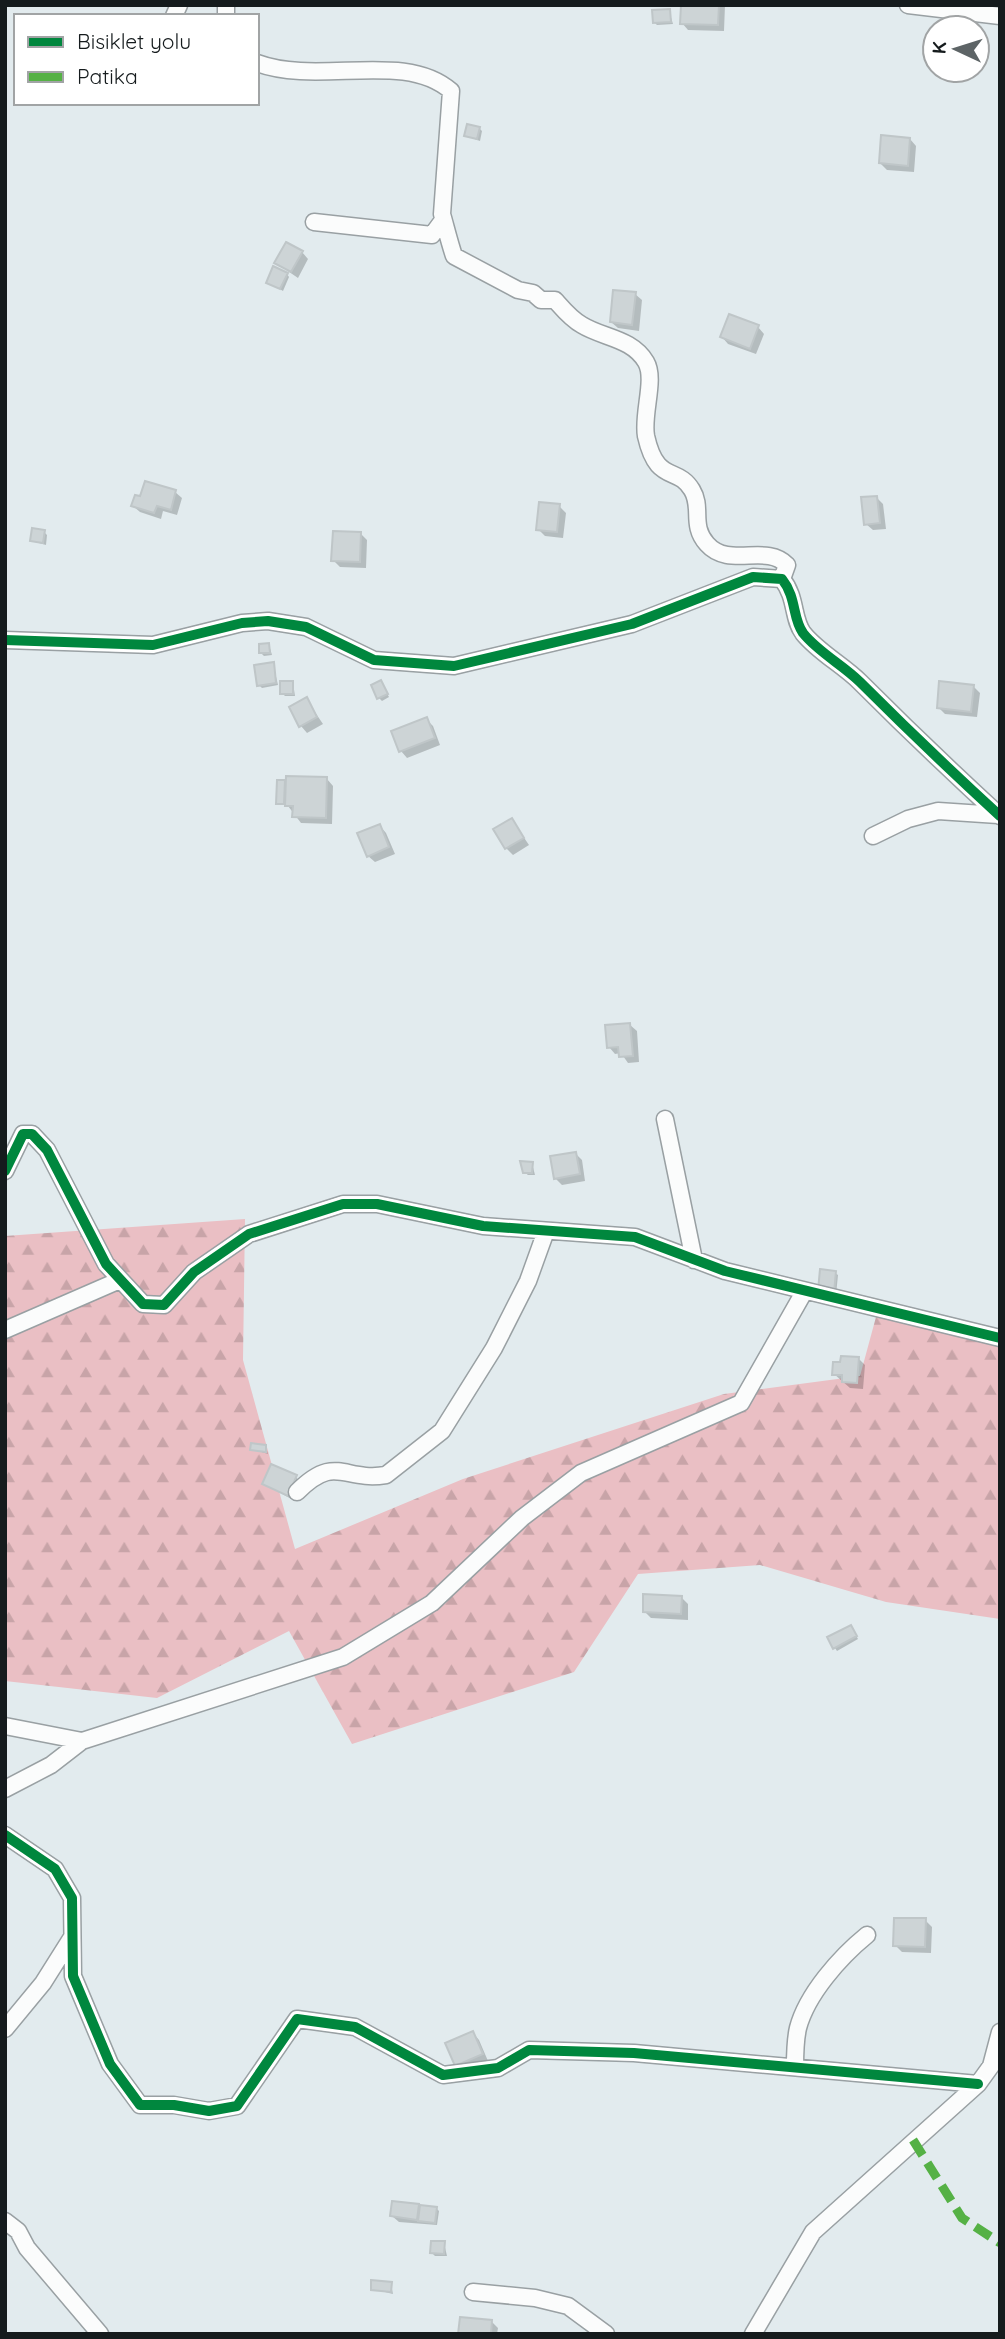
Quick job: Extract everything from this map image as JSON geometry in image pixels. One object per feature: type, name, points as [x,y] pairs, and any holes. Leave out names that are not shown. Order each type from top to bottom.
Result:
[{"type":"street","points":[[908,5],[1000,16]]},
{"type":"street","points":[[259,63],[329,74],[405,71],[429,76],[451,91],[443,220],[432,235],[314,222]]},
{"type":"street","points":[[443,220],[447,224],[447,237],[454,256],[518,290],[533,293],[541,300],[555,300],[582,325],[628,345],[643,359],[650,379],[645,407],[646,434],[657,466],[689,485],[695,495],[698,530],[714,552],[735,557],[776,558],[787,565],[782,579]]},
{"type":"street","points":[[5,640],[153,645],[242,623],[268,621],[306,627],[374,660],[454,666],[632,624],[753,577],[782,579]]},
{"type":"street","points":[[782,579],[794,599],[802,631],[810,641],[858,681],[939,763],[999,816]]},
{"type":"street","points":[[873,836],[908,818],[938,811],[999,816]]},
{"type":"street","points":[[665,1119],[694,1260]]},
{"type":"street","points":[[5,1171],[23,1134],[32,1134],[47,1150],[106,1265],[143,1304],[164,1305],[194,1272],[248,1234],[343,1204],[377,1204],[483,1226],[635,1237],[694,1260],[804,1292],[1000,1338]]},
{"type":"street","points":[[297,1492],[315,1474],[328,1470],[386,1475],[442,1431],[494,1348],[528,1280],[546,1231]]},
{"type":"street","points":[[5,1330],[120,1280]]},
{"type":"street","points":[[5,1789],[51,1765],[82,1741],[344,1657],[432,1603],[522,1518],[581,1473],[741,1403],[804,1292]]},
{"type":"street","points":[[5,1726],[82,1741]]},
{"type":"street","points":[[5,1835],[55,1870],[72,1898],[73,1976],[110,2064],[140,2105],[174,2105],[209,2111],[237,2106],[297,2019],[355,2027],[443,2076],[498,2068],[529,2050],[634,2053],[978,2084]]},
{"type":"street","points":[[795,2067],[798,2028],[804,2011],[832,1972],[867,1935]]},
{"type":"street","points":[[5,2029],[43,1983],[72,1937]]},
{"type":"street","points":[[753,2334],[813,2232],[978,2084],[991,2066],[1000,2032]]},
{"type":"street","points":[[9,2229],[100,2334]]},
{"type":"street","points":[[473,2292],[535,2298],[568,2306],[606,2334]]},
{"type":"green space","points":[[245,1219],[243,1360],[295,1549],[463,1479],[724,1394],[860,1376],[876,1317],[1000,1345],[1000,1619],[886,1602],[760,1565],[638,1574],[574,1672],[352,1744],[289,1631],[157,1698],[5,1681],[5,1236]]},
{"type":"building","points":[[681,5],[719,5],[718,25],[680,24]]},
{"type":"building","points":[[670,9],[671,22],[653,23],[652,10]]},
{"type":"building","points":[[467,124],[480,127],[477,139],[464,136]]},
{"type":"building","points":[[881,135],[910,138],[908,166],[879,163]]},
{"type":"building","points":[[286,242],[303,251],[291,272],[274,263]]},
{"type":"building","points":[[273,266],[288,273],[280,289],[266,283]]},
{"type":"building","points":[[613,290],[636,292],[632,325],[610,322]]},
{"type":"building","points":[[729,314],[759,325],[750,349],[720,337]]},
{"type":"building","points":[[145,481],[176,490],[171,510],[157,506],[154,513],[131,506],[135,495],[140,496]]},
{"type":"building","points":[[877,496],[880,523],[864,525],[861,497]]},
{"type":"building","points":[[539,502],[560,504],[557,532],[536,530]]},
{"type":"building","points":[[32,528],[45,530],[43,543],[30,541]]},
{"type":"building","points":[[333,531],[361,532],[360,562],[331,561]]},
{"type":"building","points":[[269,643],[270,653],[259,653],[259,644]]},
{"type":"building","points":[[274,662],[276,683],[257,686],[254,665]]},
{"type":"building","points":[[381,680],[388,694],[377,699],[371,685]]},
{"type":"building","points":[[280,681],[293,681],[293,694],[280,694]]},
{"type":"building","points":[[939,681],[974,685],[971,712],[937,708]]},
{"type":"building","points":[[307,697],[317,717],[299,727],[289,707]]},
{"type":"building","points":[[427,717],[435,738],[399,752],[391,731]]},
{"type":"building","points":[[286,776],[327,777],[326,818],[292,817],[293,806],[285,806]]},
{"type":"building","points":[[277,780],[285,780],[284,804],[276,804]]},
{"type":"building","points":[[512,818],[524,838],[505,849],[493,829]]},
{"type":"building","points":[[380,824],[389,847],[367,857],[357,833]]},
{"type":"building","points":[[630,1023],[633,1056],[619,1057],[618,1047],[607,1048],[605,1025]]},
{"type":"building","points":[[576,1152],[580,1174],[554,1179],[550,1156]]},
{"type":"building","points":[[520,1161],[533,1162],[532,1173],[523,1173]]},
{"type":"building","points":[[820,1269],[836,1271],[834,1293],[818,1291]]},
{"type":"building","points":[[841,1356],[859,1357],[857,1383],[842,1382],[842,1375],[832,1375],[833,1362],[840,1362]]},
{"type":"building","points":[[251,1443],[266,1445],[266,1452],[250,1450]]},
{"type":"building","points":[[271,1464],[297,1475],[288,1496],[262,1484]]},
{"type":"building","points":[[643,1594],[682,1596],[681,1614],[643,1612]]},
{"type":"building","points":[[851,1625],[857,1636],[833,1649],[827,1637]]},
{"type":"building","points":[[894,1918],[926,1918],[925,1947],[893,1946]]},
{"type":"building","points":[[473,2031],[483,2054],[455,2066],[445,2043]]},
{"type":"building","points":[[392,2201],[419,2204],[417,2220],[390,2216]]},
{"type":"building","points":[[420,2205],[437,2207],[435,2223],[418,2221]]},
{"type":"building","points":[[431,2241],[445,2241],[444,2254],[430,2253]]},
{"type":"building","points":[[371,2280],[392,2282],[391,2292],[371,2290]]},
{"type":"building","points":[[460,2317],[492,2320],[491,2334],[458,2334]]},
{"type":"marked path","points":[[913,2140],[962,2218],[1000,2243]]},
{"type":"cycle path","points":[[5,640],[153,645],[242,623],[268,621],[306,627],[374,660],[454,666],[632,624],[753,577],[782,579],[790,593],[797,621],[809,640],[853,676],[1000,816]]},
{"type":"cycle path","points":[[5,1171],[23,1134],[32,1134],[47,1150],[106,1264],[143,1304],[164,1305],[194,1272],[249,1234],[343,1204],[377,1204],[483,1226],[635,1237],[725,1271],[1000,1338]]},
{"type":"cycle path","points":[[5,1835],[55,1869],[72,1898],[73,1976],[110,2064],[140,2105],[174,2105],[209,2111],[237,2106],[297,2019],[355,2027],[443,2075],[498,2068],[529,2050],[634,2053],[978,2084]]}]
